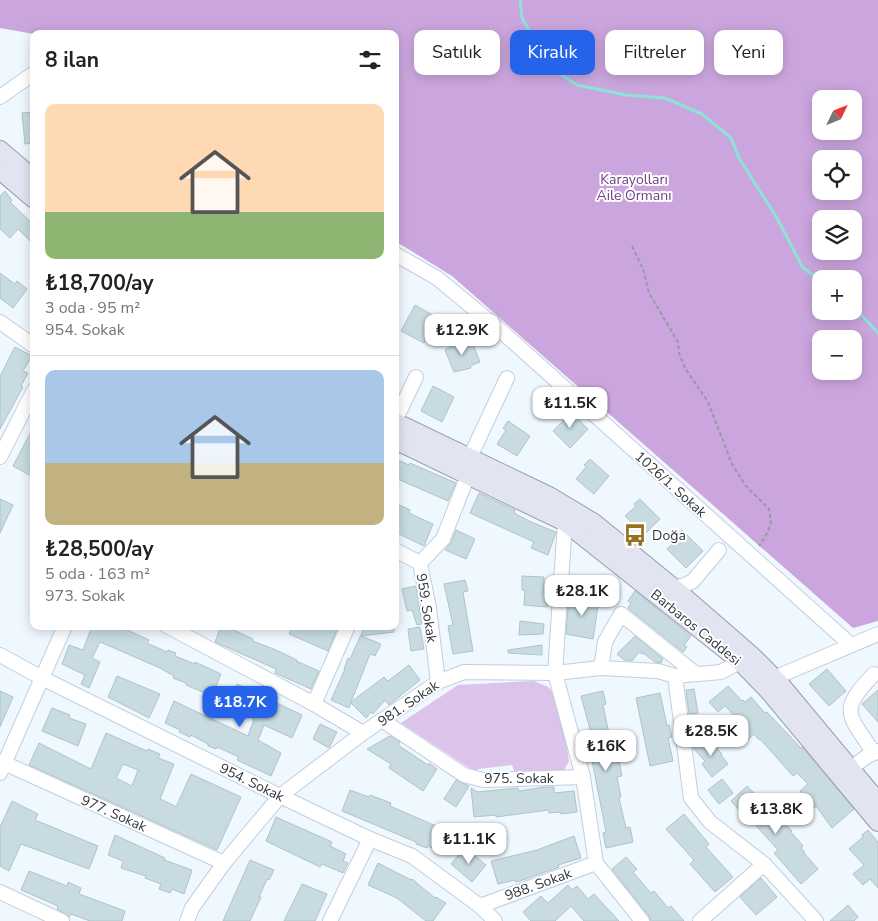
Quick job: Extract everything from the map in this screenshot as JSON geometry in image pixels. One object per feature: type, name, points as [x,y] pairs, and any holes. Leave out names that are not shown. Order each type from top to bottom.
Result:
[{"type":"main road","points":[[0,150],[30,176]]},
{"type":"main road","points":[[0,170],[30,196]]},
{"type":"main road","name":"Barbaros Caddesi","points":[[399,423],[549,496],[594,523],[673,588],[746,659],[769,691],[878,822]]},
{"type":"main road","name":"Barbaros Caddesi","points":[[399,442],[565,522],[746,659],[774,678],[878,802]]},
{"type":"street","points":[[0,97],[30,76]]},
{"type":"street","name":"1026/1. Sokak","points":[[399,256],[436,278],[500,330],[851,645]]},
{"type":"street","points":[[0,322],[30,343]]},
{"type":"street","points":[[399,413],[416,377]]},
{"type":"street","points":[[470,457],[507,378]]},
{"type":"street","points":[[0,458],[30,398]]},
{"type":"street","points":[[420,563],[443,538],[468,475]]},
{"type":"street","points":[[565,522],[555,673],[583,777],[596,863],[642,921]]},
{"type":"street","points":[[673,588],[693,581],[718,550]]},
{"type":"street","name":"959. Sokak","points":[[399,552],[420,563],[429,608],[438,682]]},
{"type":"street","points":[[601,668],[605,642],[621,614],[696,674]]},
{"type":"street","points":[[2,768],[63,630]]},
{"type":"street","points":[[179,630],[363,733]]},
{"type":"street","points":[[314,704],[346,630]]},
{"type":"street","points":[[774,678],[878,634]]},
{"type":"street","name":"954. Sokak","points":[[0,655],[42,678],[280,796],[370,839],[412,856],[480,906],[495,921]]},
{"type":"street","name":"981. Sokak","points":[[188,921],[192,908],[224,863],[280,796],[363,733],[438,682],[464,672],[555,673],[601,668],[658,672],[675,676],[721,672],[746,659]]},
{"type":"street","points":[[850,769],[859,761],[876,752],[856,728],[851,718],[850,709],[852,698],[874,674]]},
{"type":"street","points":[[675,676],[691,798],[710,822],[764,864],[816,921]]},
{"type":"street","name":"975. Sokak","points":[[382,720],[464,775],[483,780],[583,777]]},
{"type":"street","name":"977. Sokak","points":[[2,768],[224,863]]},
{"type":"street","points":[[330,921],[370,839]]},
{"type":"street","name":"988. Sokak","points":[[480,906],[596,863]]},
{"type":"street","points":[[700,921],[764,864]]},
{"type":"street","points":[[0,892],[61,921]]},
{"type":"path","points":[[632,246],[643,268],[649,293],[678,342],[679,353],[685,368],[708,402],[732,464],[746,486],[768,510],[771,522],[768,532],[752,557]]},
{"type":"shaded area","points":[[534,681],[548,687],[559,699],[569,761],[564,770],[515,773],[512,765],[478,769],[477,773],[401,723],[458,685]]},
{"type":"green space","name":"Karayolları Aile Ormanı","points":[[0,0],[878,0],[878,621],[853,628],[452,276],[399,243],[399,30],[30,30],[30,33],[0,28]]},
{"type":"building","points":[[30,112],[30,143],[25,144],[22,113]]},
{"type":"building","points":[[5,191],[12,200],[10,202],[30,221],[30,241],[18,229],[10,238],[0,229],[0,196]]},
{"type":"building","points":[[0,273],[15,284],[17,281],[27,289],[13,308],[0,298]]},
{"type":"building","points":[[415,305],[438,318],[424,343],[401,331]]},
{"type":"building","points":[[471,339],[480,362],[470,366],[471,368],[454,372],[445,350],[460,341],[461,343]]},
{"type":"building","points":[[15,347],[30,355],[30,359],[23,371],[28,373],[21,386],[23,387],[0,429],[0,376]]},
{"type":"building","points":[[433,386],[454,397],[442,422],[421,411]]},
{"type":"building","points":[[569,410],[588,429],[570,448],[553,431],[565,419],[562,417]]},
{"type":"building","points":[[508,421],[530,436],[517,456],[497,444],[506,430],[503,428]]},
{"type":"building","points":[[30,434],[30,475],[13,466]]},
{"type":"building","points":[[590,459],[609,476],[594,494],[576,479]]},
{"type":"building","points":[[399,461],[409,465],[410,463],[456,483],[448,501],[399,480]]},
{"type":"building","points":[[479,493],[515,510],[514,513],[531,522],[556,532],[548,555],[531,548],[534,542],[470,513]]},
{"type":"building","points":[[0,499],[13,505],[0,533]]},
{"type":"building","points":[[640,499],[660,519],[644,535],[625,516],[636,506],[634,504]]},
{"type":"building","points":[[399,505],[410,510],[409,513],[433,524],[424,546],[399,534]]},
{"type":"building","points":[[456,530],[475,539],[466,559],[445,550],[451,543]]},
{"type":"building","points":[[682,530],[703,551],[686,568],[667,549],[678,539],[676,537]]},
{"type":"building","points":[[522,576],[544,577],[544,593],[548,594],[547,607],[524,605],[525,590],[522,590]]},
{"type":"building","points":[[465,580],[468,591],[463,592],[473,651],[453,654],[448,626],[453,625],[444,584]]},
{"type":"building","points":[[416,586],[422,624],[417,625],[412,610],[407,611],[402,589]]},
{"type":"building","points":[[635,591],[691,636],[684,645],[687,647],[683,652],[628,608],[631,603],[628,601]]},
{"type":"building","points":[[569,595],[599,600],[593,639],[566,634]]},
{"type":"building","points":[[520,621],[544,624],[543,634],[519,635]]},
{"type":"building","points":[[420,627],[424,649],[411,651],[408,629]]},
{"type":"building","points":[[90,630],[128,630],[149,640],[147,643],[167,652],[168,650],[176,653],[175,656],[195,664],[195,662],[221,674],[212,696],[173,678],[174,676],[160,668],[100,642],[92,658],[100,662],[89,688],[81,684],[85,675],[62,664],[69,645],[83,650]]},
{"type":"building","points":[[220,630],[233,630],[319,671],[311,689],[275,673],[276,669],[215,642]]},
{"type":"building","points":[[291,630],[337,630],[328,651],[289,634]]},
{"type":"building","points":[[363,630],[394,630],[394,632],[361,636],[381,644],[375,656],[370,654],[351,702],[384,677],[388,681],[409,665],[420,680],[389,705],[385,700],[373,714],[371,712],[366,718],[351,703],[349,708],[331,700],[348,658],[350,659]]},
{"type":"building","points":[[635,636],[663,659],[661,663],[655,662],[639,652],[632,661],[624,660],[617,654]]},
{"type":"building","points":[[542,645],[542,655],[508,653],[508,650]]},
{"type":"building","points":[[827,669],[846,691],[829,706],[809,684]]},
{"type":"building","points":[[117,676],[160,694],[149,718],[108,697]]},
{"type":"building","points":[[237,684],[302,715],[292,738],[264,725],[258,740],[281,753],[271,776],[237,760],[239,757],[217,747],[216,749],[208,746],[208,744],[191,735],[190,737],[179,732],[180,730],[165,723],[174,701],[248,736],[254,719],[227,707]]},
{"type":"building","points":[[728,686],[742,701],[745,702],[751,697],[765,713],[767,712],[802,747],[854,809],[832,828],[816,806],[814,808],[800,791],[808,784],[797,773],[793,776],[760,739],[754,734],[741,746],[731,734],[742,724],[725,706],[718,712],[709,702]]},
{"type":"building","points":[[694,689],[698,713],[689,714],[686,690]]},
{"type":"building","points":[[878,690],[878,722],[862,704]]},
{"type":"building","points":[[0,691],[13,697],[0,727]]},
{"type":"building","points":[[603,691],[606,704],[603,705],[608,729],[616,762],[619,761],[622,776],[617,777],[621,797],[619,798],[626,828],[630,827],[633,842],[606,848],[603,833],[606,832],[589,745],[594,744],[581,696]]},
{"type":"building","points":[[660,693],[667,726],[669,725],[672,737],[668,738],[673,761],[650,766],[636,698]]},
{"type":"building","points":[[52,708],[70,715],[69,718],[86,724],[78,746],[42,731]]},
{"type":"building","points":[[320,724],[337,732],[329,748],[313,739]]},
{"type":"building","points":[[106,733],[147,751],[148,749],[160,754],[158,758],[174,764],[160,799],[176,807],[191,774],[241,797],[217,850],[29,765],[39,743],[91,769]],"holes":[[[123,764],[138,770],[132,786],[116,778]]]},
{"type":"building","points":[[390,736],[400,742],[398,745],[437,769],[423,791],[389,768],[391,764],[367,749]]},
{"type":"building","points":[[706,736],[728,764],[712,777],[702,764],[705,761],[693,748]]},
{"type":"building","points":[[722,779],[733,793],[719,804],[708,790]]},
{"type":"building","points":[[456,780],[469,786],[456,807],[444,799]]},
{"type":"building","points":[[747,786],[792,831],[803,846],[801,848],[804,853],[818,869],[801,884],[774,853],[778,850],[741,809],[740,811],[731,801]]},
{"type":"building","points":[[554,787],[554,793],[574,791],[577,812],[561,814],[561,812],[549,813],[549,810],[496,817],[496,815],[474,817],[471,788],[477,792],[518,788],[519,791]]},
{"type":"building","points":[[350,790],[391,803],[390,806],[436,826],[435,829],[447,834],[439,851],[428,846],[427,848],[416,844],[416,842],[342,811]]},
{"type":"building","points":[[12,801],[38,814],[35,820],[98,846],[89,869],[21,844],[9,871],[0,866],[0,827]]},
{"type":"building","points":[[684,814],[709,844],[706,847],[733,877],[715,892],[690,864],[694,860],[666,829]]},
{"type":"building","points":[[276,817],[332,842],[330,846],[346,854],[343,861],[348,863],[343,873],[322,864],[320,867],[266,841]]},
{"type":"building","points":[[868,830],[878,842],[878,888],[870,879],[863,885],[853,874],[864,865],[849,849]]},
{"type":"building","points":[[115,835],[165,858],[164,860],[192,870],[184,894],[172,889],[170,893],[159,889],[161,884],[145,878],[146,876],[121,868],[123,861],[108,855]]},
{"type":"building","points":[[574,836],[581,858],[558,865],[559,867],[526,879],[498,884],[491,861],[537,850]]},
{"type":"building","points":[[465,848],[486,865],[472,882],[451,864]]},
{"type":"building","points":[[626,857],[637,869],[633,872],[651,893],[654,891],[668,908],[671,906],[684,921],[651,921],[612,869]]},
{"type":"building","points":[[250,860],[274,870],[269,880],[267,879],[250,921],[223,921]]},
{"type":"building","points":[[378,863],[412,879],[435,898],[446,903],[433,921],[426,921],[397,898],[368,885]]},
{"type":"building","points":[[29,871],[67,886],[68,882],[81,888],[79,894],[125,911],[122,921],[90,921],[71,914],[69,917],[57,909],[58,906],[21,890]]},
{"type":"building","points":[[761,878],[777,897],[756,915],[740,897]]},
{"type":"building","points":[[302,884],[327,894],[315,921],[284,921]]},
{"type":"building","points":[[568,885],[572,890],[577,886],[588,899],[594,894],[619,921],[584,921],[571,906],[555,921],[531,921],[523,912],[541,896],[548,903]]},
{"type":"building","points":[[848,905],[858,917],[854,921],[830,921]]},
{"type":"waterway","points":[[520,0],[522,18],[552,69],[577,85],[626,95],[665,98],[702,114],[731,138],[739,158],[777,218],[803,268],[812,274]]},
{"type":"waterway","points":[[862,316],[878,333]]},
{"type":"place","name":"Doğa","points":[[635,535]]}]
